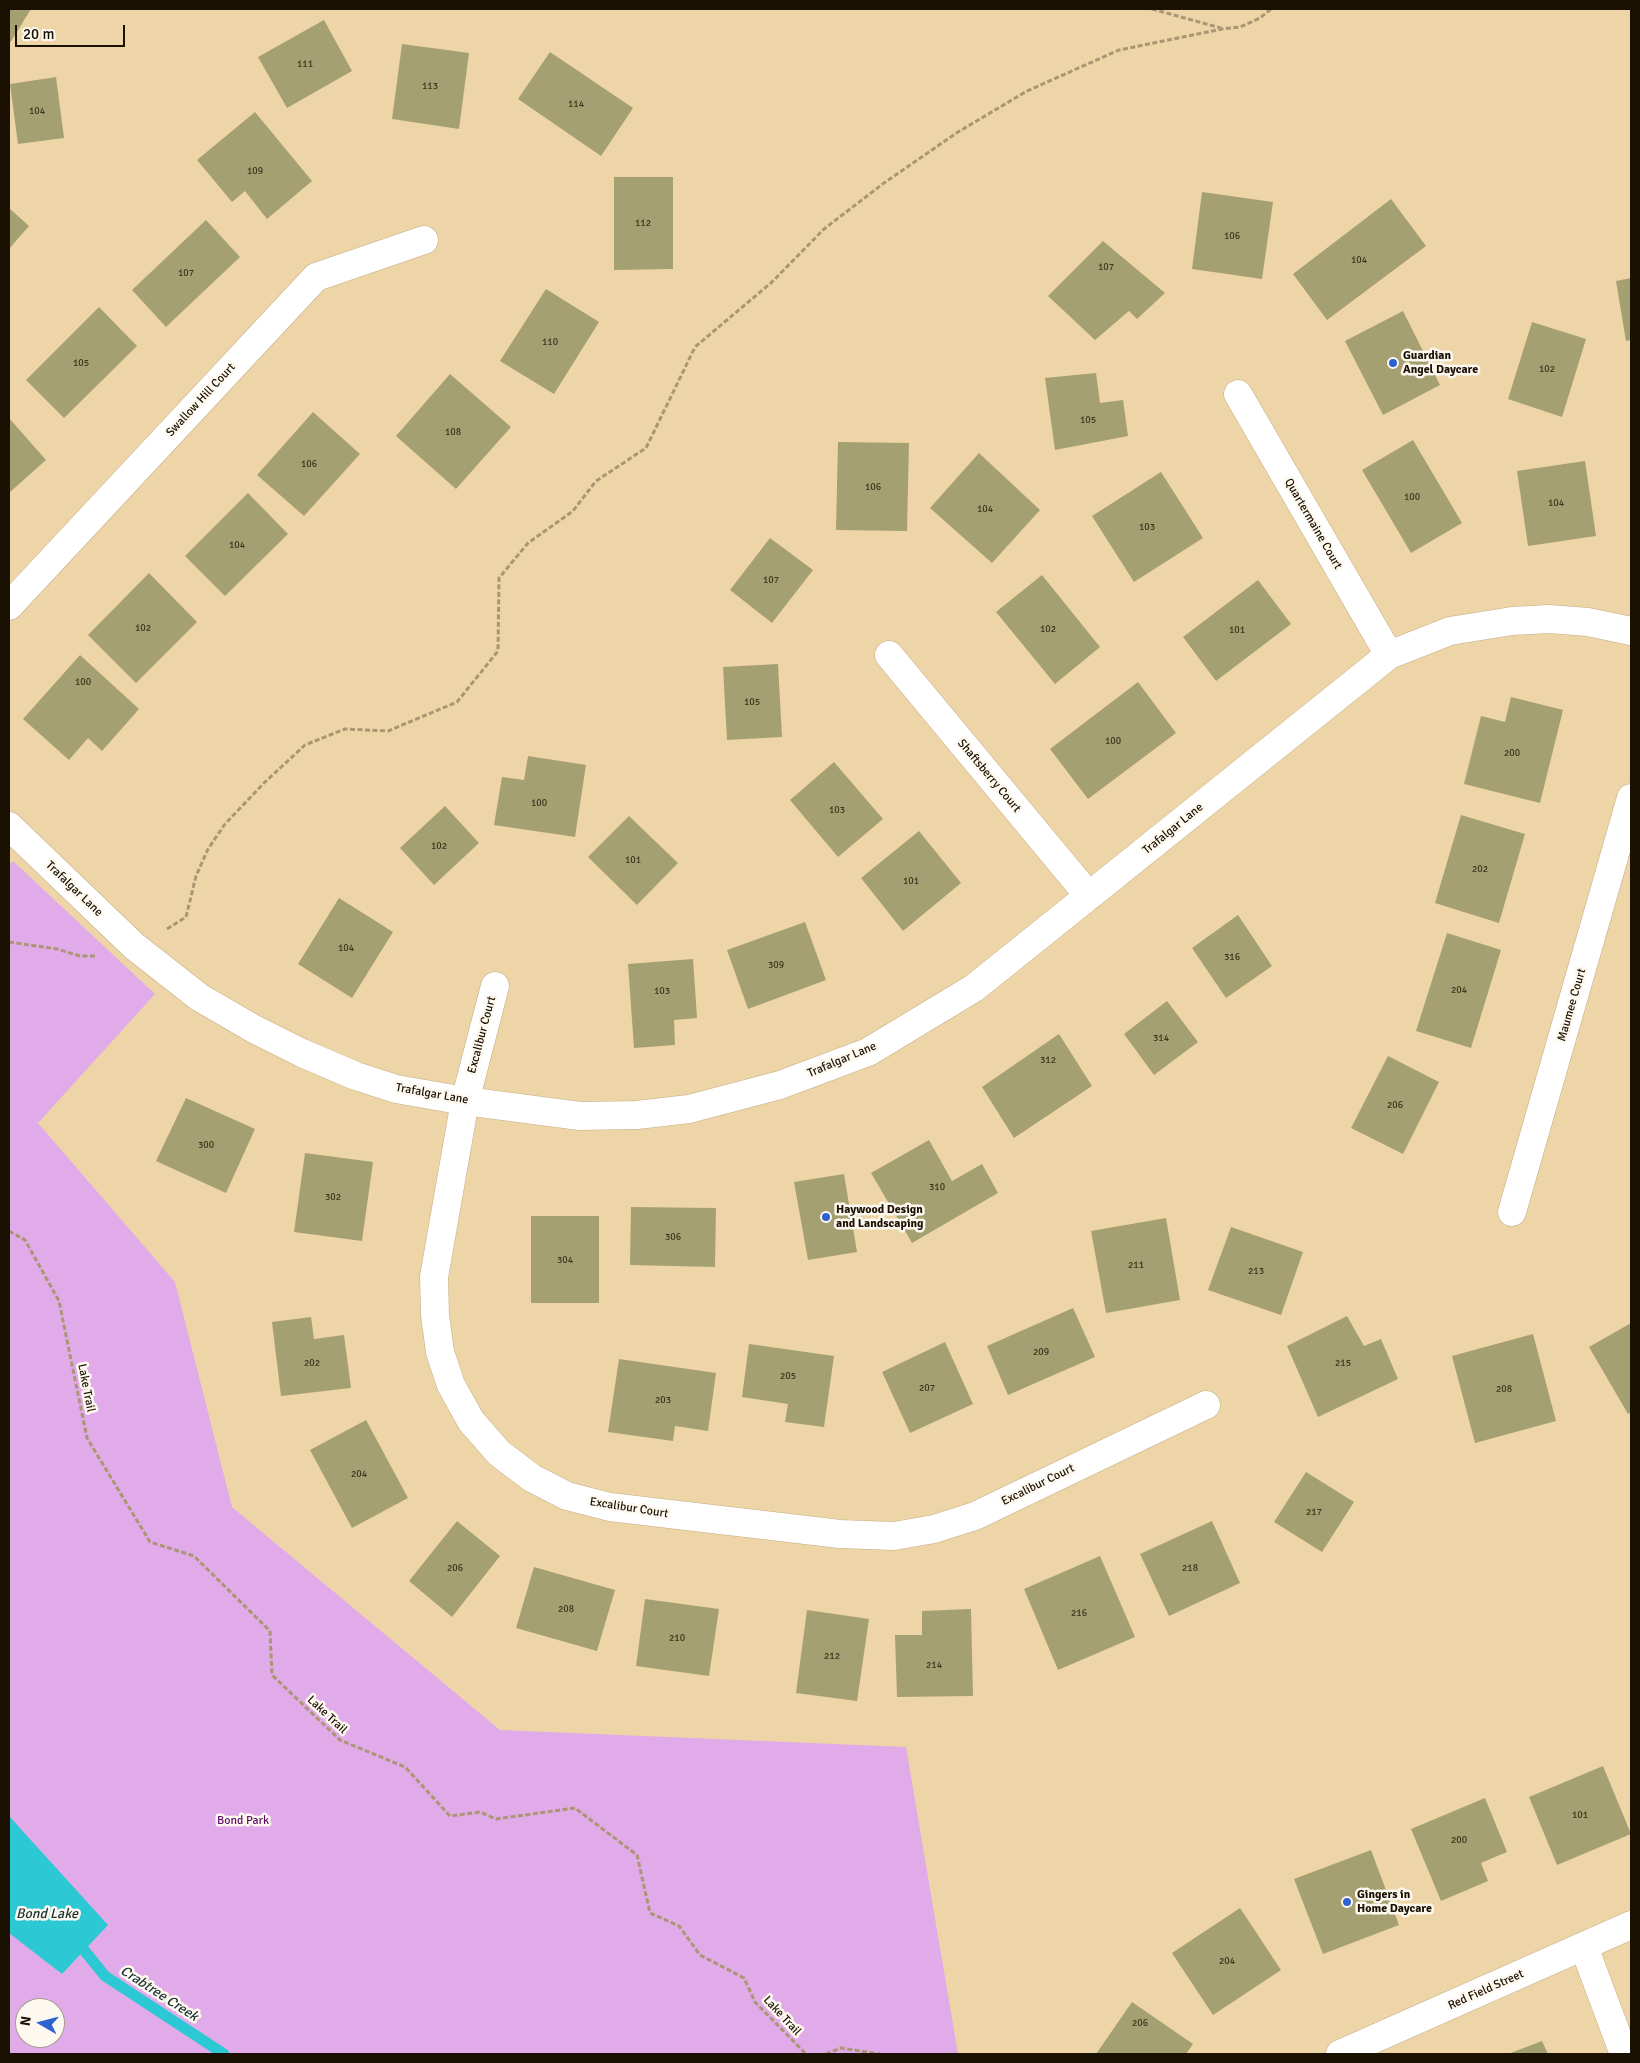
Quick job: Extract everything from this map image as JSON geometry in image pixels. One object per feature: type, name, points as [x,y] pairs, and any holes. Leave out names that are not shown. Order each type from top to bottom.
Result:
[{"type":"street","name":"Swallow Hill Court","points":[[9,606],[316,277],[424,240]]},
{"type":"street","name":"Quartermaine Court","points":[[1238,394],[1389,655]]},
{"type":"street","name":"Trafalgar Lane","points":[[9,826],[134,946],[199,997],[254,1029],[356,1076],[396,1089],[465,1101],[580,1116],[637,1115],[689,1109],[780,1085],[868,1052],[974,988],[1389,655],[1450,631],[1512,621],[1550,619],[1588,622],[1631,631]]},
{"type":"street","name":"Shaftsberry Court","points":[[889,655],[1089,896]]},
{"type":"street","name":"Maumee Court","points":[[1512,1212],[1631,798]]},
{"type":"street","name":"Excalibur Court","points":[[495,986],[465,1101],[434,1277],[435,1315],[440,1352],[451,1385],[472,1421],[499,1453],[532,1478],[567,1496],[610,1507],[840,1534],[894,1536],[934,1529],[975,1516],[1206,1404]]},
{"type":"street","name":"Red Field Street","points":[[1340,2054],[1631,1925]]},
{"type":"street","points":[[1584,1947],[1624,2054]]},
{"type":"path","points":[[1152,9],[1222,29]]},
{"type":"path","points":[[164,931],[186,917],[196,876],[208,849],[225,824],[265,782],[305,745],[345,729],[388,731],[457,702],[498,651],[499,578],[528,543],[573,511],[596,481],[646,448],[695,347],[772,282],[824,229],[884,183],[933,149],[1026,91],[1118,50],[1240,27],[1260,18],[1271,9]]},
{"type":"path","points":[[9,942],[57,949],[80,956],[102,956]]},
{"type":"path","name":"Lake Trail","points":[[9,1231],[25,1240],[59,1301],[87,1438],[150,1542],[194,1556],[270,1631],[272,1675],[340,1740],[405,1767],[450,1816],[480,1812],[496,1819],[575,1808],[637,1855],[650,1913],[679,1926],[700,1955],[744,1978],[756,2002],[806,2054]]},
{"type":"path","points":[[826,2054],[841,2048],[880,2054]]},
{"type":"green space","name":"Bond Park","points":[[13,861],[155,994],[38,1123],[175,1282],[232,1507],[500,1730],[906,1747],[958,2054],[9,2054],[9,865]]},
{"type":"water","name":"Bond Lake","points":[[9,1816],[108,1925],[62,1974],[9,1933]]},
{"type":"building","points":[[9,9],[31,9],[10,43],[9,43]]},
{"type":"building","points":[[324,20],[352,71],[287,108],[258,57]]},
{"type":"building","points":[[402,44],[469,53],[459,129],[392,119]]},
{"type":"building","points":[[550,52],[633,108],[601,156],[518,99]]},
{"type":"building","points":[[56,77],[64,138],[18,144],[10,84]]},
{"type":"building","points":[[255,112],[312,181],[267,219],[245,191],[232,202],[197,160]]},
{"type":"building","points":[[614,177],[673,177],[673,269],[614,270]]},
{"type":"building","points":[[1202,192],[1273,202],[1262,279],[1192,269]]},
{"type":"building","points":[[1391,199],[1426,246],[1327,320],[1293,274]]},
{"type":"building","points":[[9,208],[29,226],[9,249]]},
{"type":"building","points":[[206,220],[240,257],[166,327],[132,290]]},
{"type":"building","points":[[1103,241],[1165,293],[1137,319],[1129,311],[1095,340],[1048,296]]},
{"type":"building","points":[[1631,278],[1631,340],[1626,341],[1616,281]]},
{"type":"building","points":[[546,289],[599,322],[554,394],[500,361]]},
{"type":"building","points":[[99,307],[137,346],[64,418],[26,380]]},
{"type":"building","name":"Guardian Angel Daycare","points":[[1403,311],[1440,385],[1383,415],[1345,341]]},
{"type":"building","points":[[1532,322],[1586,339],[1562,417],[1508,399]]},
{"type":"building","points":[[1096,373],[1100,403],[1123,400],[1128,436],[1055,450],[1045,378]]},
{"type":"building","points":[[450,374],[511,427],[456,489],[396,436]]},
{"type":"building","points":[[313,412],[360,454],[304,516],[257,475]]},
{"type":"building","points":[[9,418],[46,460],[9,493]]},
{"type":"building","points":[[1413,440],[1462,523],[1411,553],[1362,470]]},
{"type":"building","points":[[838,442],[909,443],[907,531],[836,530]]},
{"type":"building","points":[[979,453],[1040,510],[992,563],[930,508]]},
{"type":"building","points":[[1585,461],[1596,536],[1528,546],[1517,471]]},
{"type":"building","points":[[1161,472],[1203,538],[1134,582],[1092,516]]},
{"type":"building","points":[[248,493],[288,534],[225,596],[185,556]]},
{"type":"building","points":[[770,538],[813,570],[772,623],[730,590]]},
{"type":"building","points":[[149,573],[197,622],[136,683],[88,635]]},
{"type":"building","points":[[1042,575],[1100,647],[1055,684],[996,612]]},
{"type":"building","points":[[1258,580],[1291,624],[1216,681],[1183,637]]},
{"type":"building","points":[[80,655],[139,709],[102,751],[88,738],[69,760],[23,719]]},
{"type":"building","points":[[778,664],[782,737],[727,740],[723,667]]},
{"type":"building","points":[[1138,682],[1176,733],[1088,799],[1050,749]]},
{"type":"building","points":[[1511,697],[1563,710],[1540,803],[1464,784],[1481,716],[1505,722]]},
{"type":"building","points":[[528,756],[586,765],[575,837],[494,825],[502,777],[524,780]]},
{"type":"building","points":[[834,762],[883,819],[838,857],[790,800]]},
{"type":"building","points":[[445,806],[479,843],[434,885],[400,848]]},
{"type":"building","points":[[1461,815],[1525,834],[1499,923],[1435,903]]},
{"type":"building","points":[[629,816],[678,863],[637,905],[588,857]]},
{"type":"building","points":[[919,831],[961,883],[903,931],[861,878]]},
{"type":"building","points":[[339,898],[393,932],[352,998],[298,964]]},
{"type":"building","points":[[1238,915],[1272,966],[1226,998],[1192,948]]},
{"type":"building","points":[[805,922],[826,980],[748,1009],[727,950]]},
{"type":"building","points":[[1447,933],[1501,950],[1471,1048],[1416,1031]]},
{"type":"building","points":[[693,959],[697,1018],[674,1020],[675,1045],[634,1048],[628,964]]},
{"type":"building","points":[[1167,1001],[1198,1042],[1154,1075],[1124,1034]]},
{"type":"building","points":[[1059,1034],[1092,1086],[1014,1138],[982,1087]]},
{"type":"building","points":[[1388,1056],[1439,1082],[1403,1154],[1351,1128]]},
{"type":"building","points":[[186,1098],[255,1129],[226,1193],[156,1161]]},
{"type":"building","points":[[929,1140],[952,1181],[982,1164],[998,1193],[912,1243],[871,1173]]},
{"type":"building","points":[[305,1153],[373,1162],[362,1241],[294,1232]]},
{"type":"building","name":"Haywood Design and Landscaping","points":[[844,1174],[857,1252],[808,1260],[794,1182]]},
{"type":"building","points":[[631,1207],[716,1208],[715,1267],[630,1265]]},
{"type":"building","points":[[531,1216],[599,1216],[599,1303],[531,1303]]},
{"type":"building","points":[[1166,1218],[1180,1300],[1106,1313],[1091,1231]]},
{"type":"building","points":[[1231,1227],[1303,1252],[1281,1315],[1208,1290]]},
{"type":"building","points":[[1073,1308],[1095,1357],[1008,1395],[987,1346]]},
{"type":"building","points":[[1347,1316],[1364,1346],[1381,1339],[1398,1379],[1318,1417],[1287,1346]]},
{"type":"building","points":[[311,1317],[314,1339],[344,1335],[351,1388],[281,1396],[272,1322]]},
{"type":"building","points":[[1631,1323],[1631,1412],[1628,1414],[1589,1347]]},
{"type":"building","points":[[1533,1334],[1556,1421],[1475,1443],[1452,1356]]},
{"type":"building","points":[[945,1342],[973,1404],[910,1433],[882,1372]]},
{"type":"building","points":[[749,1344],[834,1356],[824,1427],[785,1422],[788,1404],[742,1397]]},
{"type":"building","points":[[619,1359],[716,1373],[708,1431],[675,1426],[673,1441],[608,1432]]},
{"type":"building","points":[[366,1420],[408,1498],[352,1528],[310,1450]]},
{"type":"building","points":[[1306,1472],[1354,1502],[1322,1552],[1274,1522]]},
{"type":"building","points":[[457,1521],[500,1556],[452,1617],[409,1581]]},
{"type":"building","points":[[1212,1521],[1240,1583],[1169,1616],[1140,1554]]},
{"type":"building","points":[[1100,1556],[1135,1637],[1058,1670],[1024,1589]]},
{"type":"building","points":[[534,1567],[615,1590],[597,1651],[516,1628]]},
{"type":"building","points":[[645,1599],[719,1609],[709,1676],[636,1666]]},
{"type":"building","points":[[971,1609],[973,1696],[897,1697],[895,1635],[922,1635],[922,1611]]},
{"type":"building","points":[[807,1610],[869,1619],[857,1701],[796,1693]]},
{"type":"building","points":[[1603,1766],[1631,1834],[1557,1865],[1529,1797]]},
{"type":"building","points":[[1485,1798],[1507,1852],[1481,1863],[1488,1881],[1441,1901],[1411,1829]]},
{"type":"building","name":"Gingers in Home Daycare","points":[[1371,1850],[1399,1925],[1323,1954],[1294,1879]]},
{"type":"building","points":[[1240,1908],[1281,1970],[1213,2015],[1172,1953]]},
{"type":"building","points":[[1132,2002],[1193,2044],[1186,2054],[1096,2054]]},
{"type":"building","points":[[1542,2041],[1548,2054],[1508,2054]]},
{"type":"waterway","name":"Crabtree Creek","points":[[75,1939],[105,1976],[224,2054]]},
{"type":"place","name":"Guardian Angel Daycare","points":[[1393,363]]},
{"type":"place","name":"Haywood Design and Landscaping","points":[[826,1217]]},
{"type":"place","name":"Gingers in Home Daycare","points":[[1347,1902]]}]
